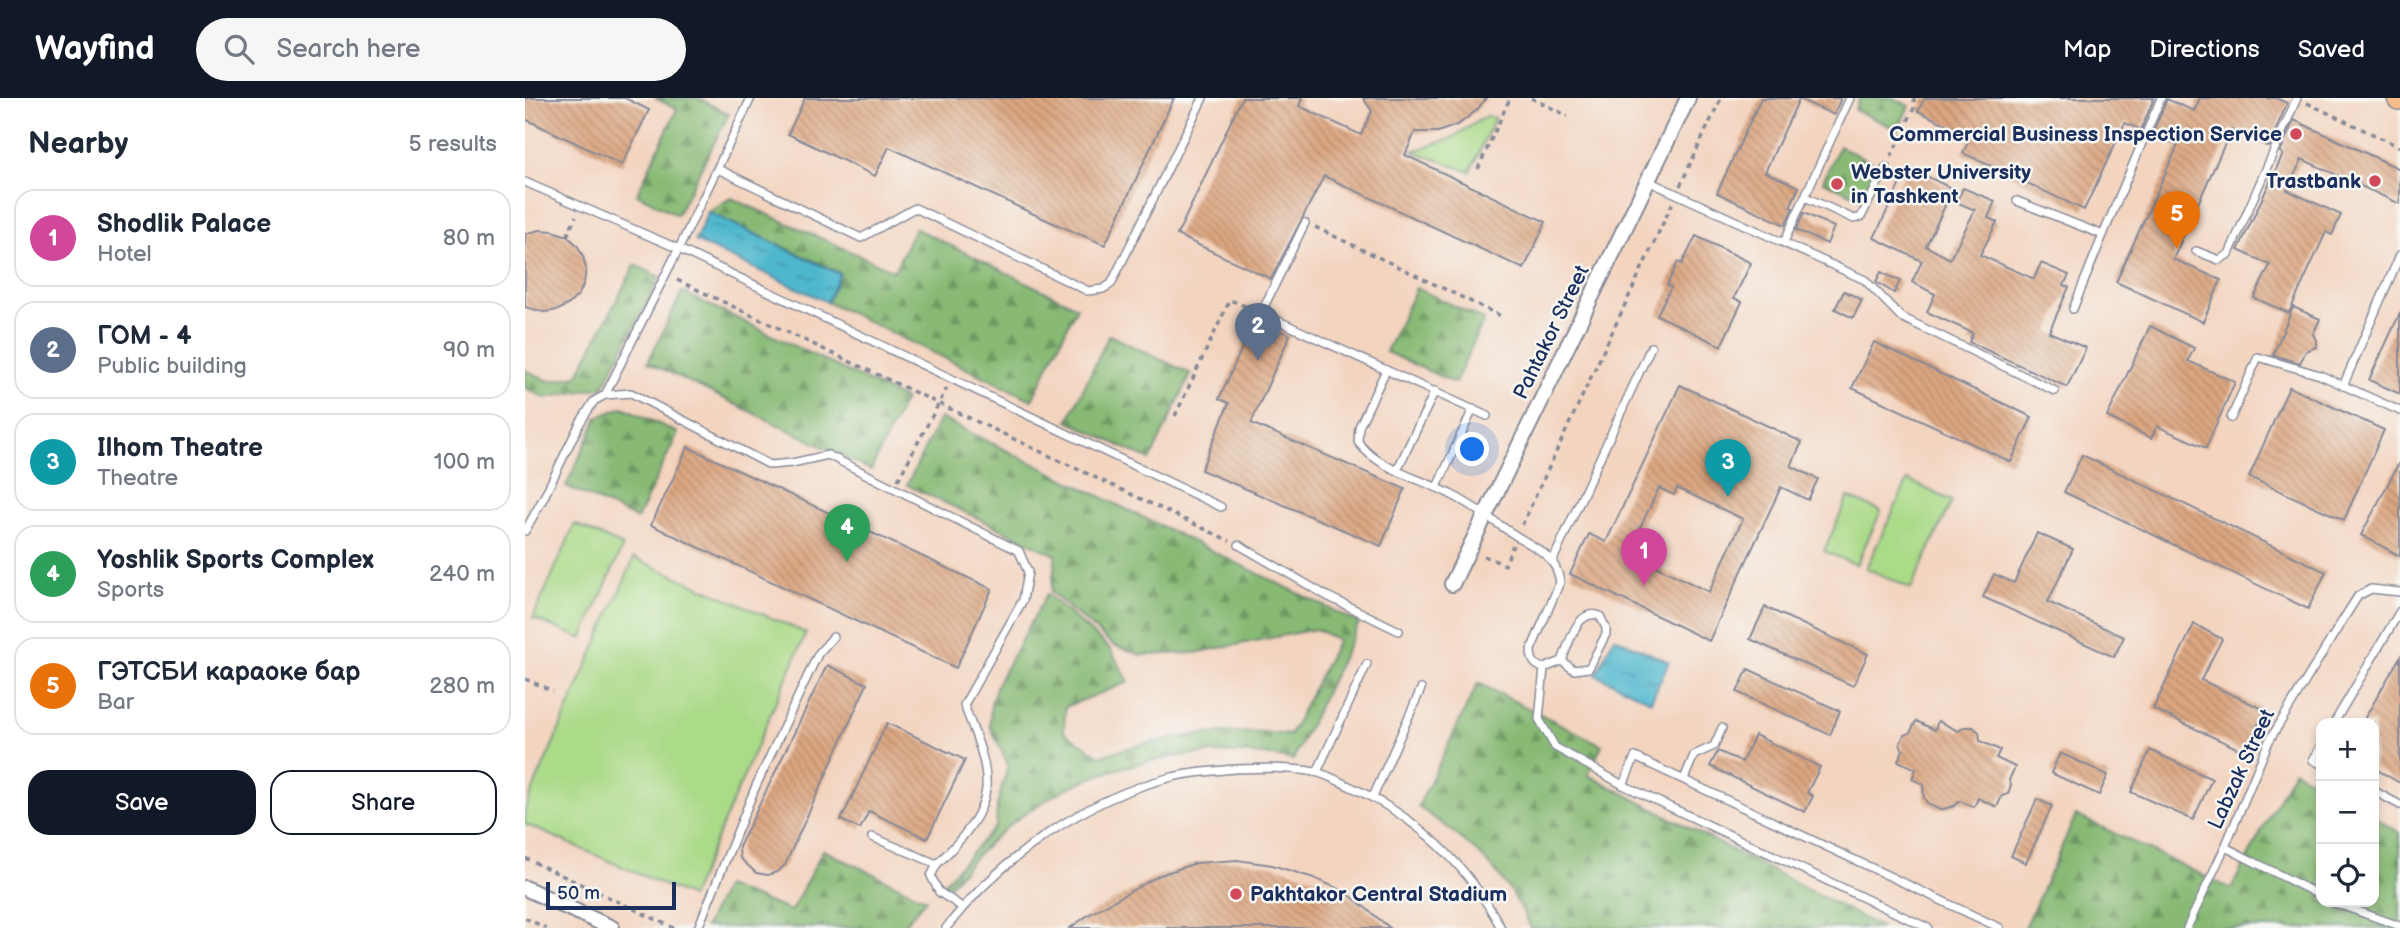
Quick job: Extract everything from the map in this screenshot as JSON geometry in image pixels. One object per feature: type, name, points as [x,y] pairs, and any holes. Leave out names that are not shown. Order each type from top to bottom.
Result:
[{"type":"street","name":"Pahtakor Street","points":[[1451,584],[1688,98]]},
{"type":"street","points":[[525,888],[612,928]]},
{"type":"lane","points":[[605,395],[751,98]]},
{"type":"lane","points":[[717,169],[861,238],[915,208],[1088,291],[1103,289],[1111,284],[1203,98]]},
{"type":"lane","points":[[1784,242],[1850,98]]},
{"type":"lane","points":[[2073,309],[2161,98]]},
{"type":"lane","points":[[2196,251],[2219,260],[2228,254],[2297,98]]},
{"type":"lane","points":[[1805,197],[1854,219],[1861,218],[1886,167]]},
{"type":"lane","points":[[1648,180],[1865,280],[1901,317],[2055,391]]},
{"type":"lane","points":[[525,182],[678,249],[1221,507]]},
{"type":"lane","points":[[2017,201],[2103,234]]},
{"type":"lane","points":[[1305,223],[1261,313],[1487,416]]},
{"type":"lane","points":[[2343,386],[2400,255]]},
{"type":"lane","points":[[1553,560],[1651,347]]},
{"type":"lane","points":[[2231,418],[2259,357],[2320,375],[2400,411]]},
{"type":"lane","points":[[1386,370],[1359,427],[1358,442],[1366,453],[1486,514],[1553,560],[1560,582],[1531,650],[1535,665],[1544,668],[1562,661],[1582,618],[1593,614],[1601,616],[1607,628],[1592,665],[1584,671],[1574,670],[1562,661]]},
{"type":"lane","points":[[1397,470],[1435,391]]},
{"type":"lane","points":[[525,531],[594,401],[605,395],[631,393],[770,465],[828,455],[1019,551],[1028,572],[1023,600],[964,705],[981,749],[987,776],[984,804],[961,841],[937,864],[931,876],[939,892],[962,907]]},
{"type":"lane","points":[[1437,487],[1472,408]]},
{"type":"lane","points":[[1239,545],[1327,596],[1399,631]]},
{"type":"lane","name":"Labzak Street","points":[[2187,928],[2225,847],[2269,741],[2358,596],[2371,589],[2400,592]]},
{"type":"lane","points":[[2337,718],[2400,611]]},
{"type":"lane","points":[[698,928],[766,764],[818,654],[833,637]]},
{"type":"lane","points":[[1317,772],[1367,664]]},
{"type":"lane","points":[[1544,668],[1539,719],[1555,747],[1623,785],[1928,928]]},
{"type":"lane","points":[[1373,797],[1421,689]]},
{"type":"lane","points":[[1684,779],[1694,755],[1714,747],[1722,728]]},
{"type":"lane","points":[[1623,785],[1635,757],[2000,928]]},
{"type":"lane","points":[[946,928],[962,907],[999,872],[1037,842],[1080,815],[1126,792],[1172,777],[1270,768],[1317,772],[1373,797],[1404,816],[1434,839],[1460,866],[1482,895],[1500,928]]},
{"type":"lane","points":[[2379,794],[2400,805]]},
{"type":"lane","points":[[872,838],[937,864]]},
{"type":"lane","points":[[2225,847],[2316,893]]},
{"type":"lane","points":[[2346,907],[2400,926]]},
{"type":"path","points":[[1478,169],[1510,98]]},
{"type":"path","points":[[1531,98],[1568,116]]},
{"type":"path","points":[[1469,549],[1505,565],[1721,98]]},
{"type":"path","points":[[1886,167],[1914,108],[1915,98]]},
{"type":"path","points":[[2297,98],[2400,147]]},
{"type":"path","points":[[566,236],[580,206]]},
{"type":"path","points":[[1305,223],[1503,317]]},
{"type":"path","points":[[665,274],[1239,545]]},
{"type":"path","points":[[1175,416],[1230,300],[1261,313]]},
{"type":"path","points":[[894,488],[952,379]]},
{"type":"path","points":[[525,679],[552,691]]},
{"type":"path","points":[[525,858],[674,928]]},
{"type":"path","points":[[525,918],[546,928]]},
{"type":"shaded area","points":[[525,98],[2399,98],[2400,928],[525,928]]},
{"type":"green space","points":[[655,98],[698,98],[729,114],[677,215],[637,194],[677,109]]},
{"type":"green space","points":[[1860,98],[1893,98],[1909,106],[1898,130],[1855,110]]},
{"type":"green space","points":[[1486,116],[1495,118],[1470,172],[1413,151],[1450,139]]},
{"type":"green space","points":[[1839,146],[1878,165],[1862,199],[1823,181]]},
{"type":"green space","points":[[731,198],[894,271],[915,228],[1077,307],[1032,400],[827,302],[840,273],[708,212]]},
{"type":"green space","points":[[635,265],[660,277],[603,387],[546,398],[525,388],[525,370],[549,381],[577,376]]},
{"type":"green space","points":[[1416,288],[1484,320],[1455,383],[1386,352]]},
{"type":"green space","points":[[682,292],[905,399],[871,470],[648,362]]},
{"type":"green space","points":[[1109,335],[1191,374],[1150,460],[1068,421]]},
{"type":"green space","points":[[623,407],[678,433],[637,519],[566,486],[598,417]]},
{"type":"green space","points":[[940,418],[1359,623],[1293,760],[1259,754],[1187,755],[1115,770],[1081,782],[1020,817],[982,850],[947,888],[943,888],[943,884],[996,826],[997,806],[1008,765],[990,725],[991,704],[997,684],[1047,594],[1110,649],[1129,682],[1065,707],[1064,732],[1100,756],[1193,735],[1241,732],[1290,735],[1338,640],[1316,629],[1194,653],[1141,655],[1113,645],[1051,592],[1056,555],[907,485]]},
{"type":"green space","points":[[1908,480],[1952,501],[1911,589],[1866,568]]},
{"type":"green space","points":[[1848,497],[1881,511],[1856,565],[1824,551]]},
{"type":"green space","points":[[575,524],[623,546],[582,639],[533,618]]},
{"type":"green space","points":[[634,558],[806,633],[691,897],[525,824],[525,808]]},
{"type":"green space","points":[[1478,683],[1602,745],[1588,775],[1882,928],[1531,928],[1510,890],[1484,859],[1418,807]]},
{"type":"green space","points":[[2294,770],[2316,783],[2316,907],[2379,907],[2379,820],[2400,833],[2400,928],[2025,928],[2076,815],[2231,889]]},
{"type":"green space","points":[[823,850],[926,899],[901,928],[705,927],[725,886],[791,911]]},
{"type":"water","points":[[708,212],[840,274],[827,302],[695,241]]},
{"type":"water","points":[[1614,637],[1669,662],[1651,701],[1596,675]]},
{"type":"building","points":[[525,98],[625,98],[649,110],[622,165],[525,119]]},
{"type":"building","points":[[805,98],[1174,98],[1105,245],[889,147],[875,176],[788,134]]},
{"type":"building","points":[[1242,98],[1302,98],[1299,106],[1361,135],[1372,111],[1363,98],[1486,98],[1477,110],[1459,124],[1438,132],[1415,132],[1405,155],[1546,222],[1524,269],[1324,176],[1271,279],[1177,235]]},
{"type":"building","points":[[1761,98],[1841,98],[1834,115],[1799,99],[1765,172],[1799,187],[1785,225],[1717,193]]},
{"type":"building","points":[[1925,98],[2154,98],[2141,130],[2125,123],[2084,210],[1963,153],[1971,136],[1918,111]]},
{"type":"building","points":[[2200,98],[2276,98],[2287,103],[2269,147],[2231,130],[2173,259],[2221,280],[2203,322],[2116,282],[2178,145],[2152,134],[2167,99],[2194,111]]},
{"type":"building","points":[[2294,120],[2400,169],[2400,204],[2302,159],[2287,190],[2341,215],[2332,235],[2326,232],[2289,313],[2254,298],[2270,265],[2238,250],[2283,154],[2280,152]]},
{"type":"building","points":[[1908,167],[1953,189],[1926,246],[1950,259],[1975,210],[1956,202],[1963,188],[1995,201],[1988,218],[1997,222],[1980,255],[2034,279],[2041,263],[2069,275],[2064,285],[2069,287],[2049,332],[2086,348],[2067,387],[1969,342],[1973,333],[1927,312],[1935,294],[1912,282],[1922,261],[1874,238]]},
{"type":"building","points":[[1804,213],[1834,227],[1827,244],[1796,230]]},
{"type":"building","points":[[539,230],[567,236],[577,245],[583,256],[586,269],[579,294],[558,310],[544,312],[525,307],[525,234]]},
{"type":"building","points":[[1696,236],[1751,263],[1734,298],[1742,302],[1721,346],[1657,315],[1671,287],[1667,285],[1678,262],[1682,264]]},
{"type":"building","points":[[1881,272],[1900,281],[1894,293],[1876,282]]},
{"type":"building","points":[[1844,291],[1862,300],[1853,318],[1835,309]]},
{"type":"building","points":[[2293,307],[2320,319],[2313,334],[2316,347],[2306,351],[2300,363],[2273,355]]},
{"type":"building","points":[[2400,313],[2400,394],[2369,380]]},
{"type":"building","points":[[1255,319],[1290,335],[1251,423],[1405,489],[1381,546],[1201,470],[1229,403],[1219,399]]},
{"type":"building","points":[[2150,326],[2194,348],[2188,361],[2235,382],[2206,448],[2157,426],[2151,438],[2107,417]]},
{"type":"building","points":[[1874,342],[2032,417],[2011,462],[1852,388]]},
{"type":"building","points":[[1680,385],[1802,442],[1791,466],[1818,479],[1808,500],[1781,487],[1709,641],[1570,574],[1589,534],[1606,542]],"holes":[[[1659,488],[1674,495],[1677,488],[1743,519],[1709,592],[1628,553]]]},
{"type":"building","points":[[2289,387],[2384,430],[2344,520],[2249,477]]},
{"type":"building","points":[[688,447],[992,589],[956,668],[651,525]]},
{"type":"building","points":[[2082,455],[2326,572],[2308,609],[2064,492]]},
{"type":"building","points":[[2400,461],[2400,556],[2361,535]]},
{"type":"building","points":[[2037,533],[2073,549],[2048,602],[2124,637],[2114,657],[1983,597],[1994,574],[2014,583]]},
{"type":"building","points":[[1765,607],[1868,654],[1853,686],[1750,639]]},
{"type":"building","points":[[2194,624],[2222,639],[2201,680],[2265,710],[2245,752],[2153,709]]},
{"type":"building","points":[[2400,657],[2400,783],[2379,771],[2379,718],[2365,718]]},
{"type":"building","points":[[827,665],[867,684],[785,865],[768,875],[756,873],[740,858],[739,847]]},
{"type":"building","points":[[1748,669],[1840,711],[1830,735],[1737,692]]},
{"type":"building","points":[[1916,721],[1935,730],[1938,721],[1958,731],[1973,727],[1979,732],[1980,741],[2000,750],[1996,758],[2015,767],[2009,780],[2011,785],[2008,794],[2002,796],[1997,807],[1978,798],[1974,807],[1960,801],[1940,810],[1928,804],[1924,798],[1923,784],[1912,779],[1916,769],[1898,761],[1903,750],[1900,744],[1904,735],[1910,733]]},
{"type":"building","points":[[887,723],[965,760],[927,839],[869,811],[860,829],[841,820]]},
{"type":"building","points":[[1755,735],[1820,767],[1807,793],[1813,796],[1805,812],[1710,766],[1718,751],[1742,762]]},
{"type":"building","points":[[2150,750],[2212,779],[2193,820],[2131,792]]},
{"type":"building","points":[[2060,753],[2108,775],[2099,795],[2051,773]]},
{"type":"building","points":[[2037,799],[2052,806],[2026,863],[2011,856]]},
{"type":"building","name":"Pakhtakor Central Stadium","points":[[1237,860],[1272,865],[1314,878],[1346,892],[1390,928],[1070,928],[1160,875],[1196,863]]},
{"type":"place","name":"Commercial Business Inspection Service","points":[[2296,134]]},
{"type":"place","name":"Trastbank","points":[[2375,181]]},
{"type":"place","name":"Webster University in Tashkent","points":[[1837,184]]},
{"type":"place","name":"ГЭТСБИ караоке бар","points":[[2177,249]]},
{"type":"place","name":"ГОМ - 4","points":[[1258,361]]},
{"type":"place","name":"Ilhom Theatre","points":[[1728,497]]},
{"type":"place","name":"Yoshlik Sports Complex","points":[[847,562]]},
{"type":"place","name":"Shodlik Palace","points":[[1644,586]]},
{"type":"place","name":"Pakhtakor Central Stadium","points":[[1236,894]]}]
